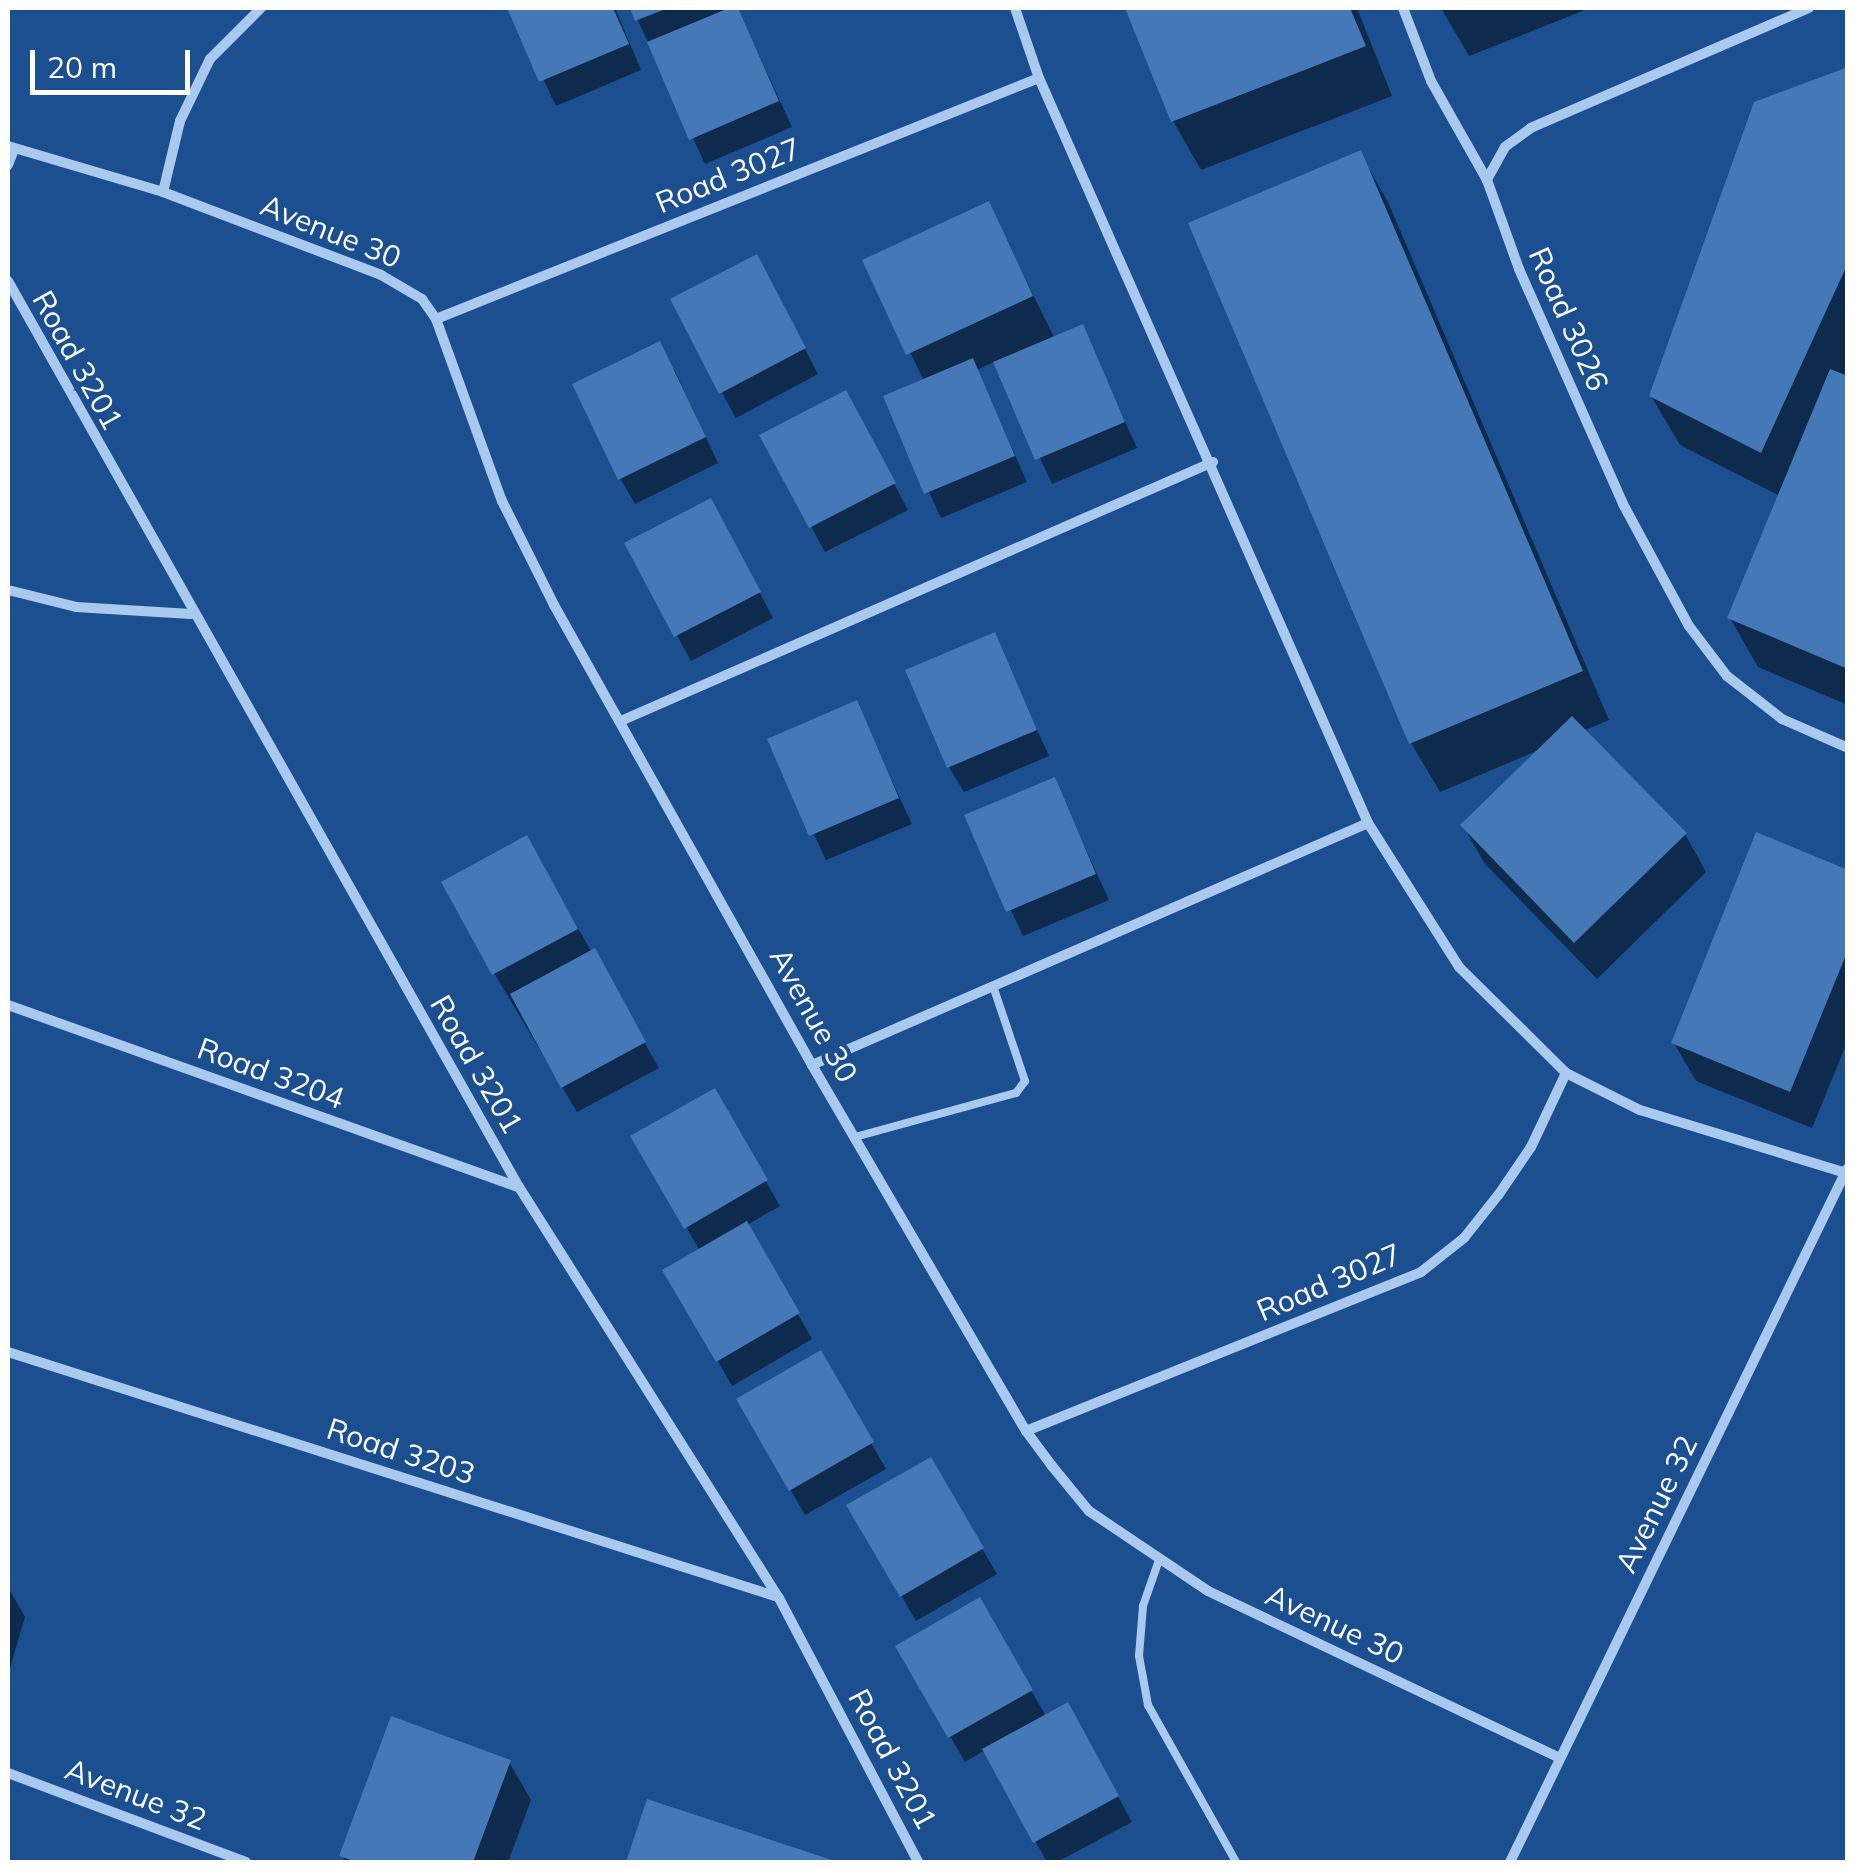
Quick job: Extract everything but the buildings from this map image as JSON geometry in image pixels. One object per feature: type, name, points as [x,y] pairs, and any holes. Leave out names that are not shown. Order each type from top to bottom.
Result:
[{"type":"street","points":[[164,192],[180,121],[210,60],[261,8]]},
{"type":"street","points":[[1015,8],[1039,78],[1213,462],[1368,823],[1458,967],[1566,1073],[1640,1110],[1846,1171]]},
{"type":"street","name":"Road 3026","points":[[1402,8],[1430,81],[1487,180],[1519,269],[1615,486],[1688,626],[1728,676],[1782,719],[1848,748]]},
{"type":"street","points":[[1487,180],[1505,146],[1531,128],[1809,8]]},
{"type":"street","name":"Road 3027","points":[[436,319],[1039,78]]},
{"type":"street","points":[[8,165],[11,148]]},
{"type":"street","name":"Avenue 30","points":[[11,148],[164,192],[392,281],[422,299],[436,319],[502,502],[812,1064],[1026,1431],[1089,1511],[1208,1592],[1559,1758]]},
{"type":"street","name":"Road 3201","points":[[8,281],[191,614],[519,1187],[779,1598],[918,1862]]},
{"type":"street","points":[[623,720],[1213,462]]},
{"type":"street","points":[[8,590],[76,607],[191,614]]},
{"type":"street","points":[[812,1064],[1368,823]]},
{"type":"street","name":"Road 3204","points":[[8,1005],[519,1187]]},
{"type":"street","name":"Road 3027","points":[[1026,1431],[1421,1272],[1464,1238],[1499,1194],[1531,1147],[1566,1073]]},
{"type":"street","name":"Avenue 32","points":[[1510,1862],[1846,1171]]},
{"type":"street","name":"Road 3203","points":[[8,1352],[779,1598]]},
{"type":"street","name":"Avenue 32","points":[[8,1773],[246,1862]]},
{"type":"lane","points":[[855,1137],[1016,1092],[1024,1081],[993,986]]},
{"type":"lane","points":[[1160,1560],[1143,1606],[1140,1640],[1148,1705],[1236,1862]]}]
